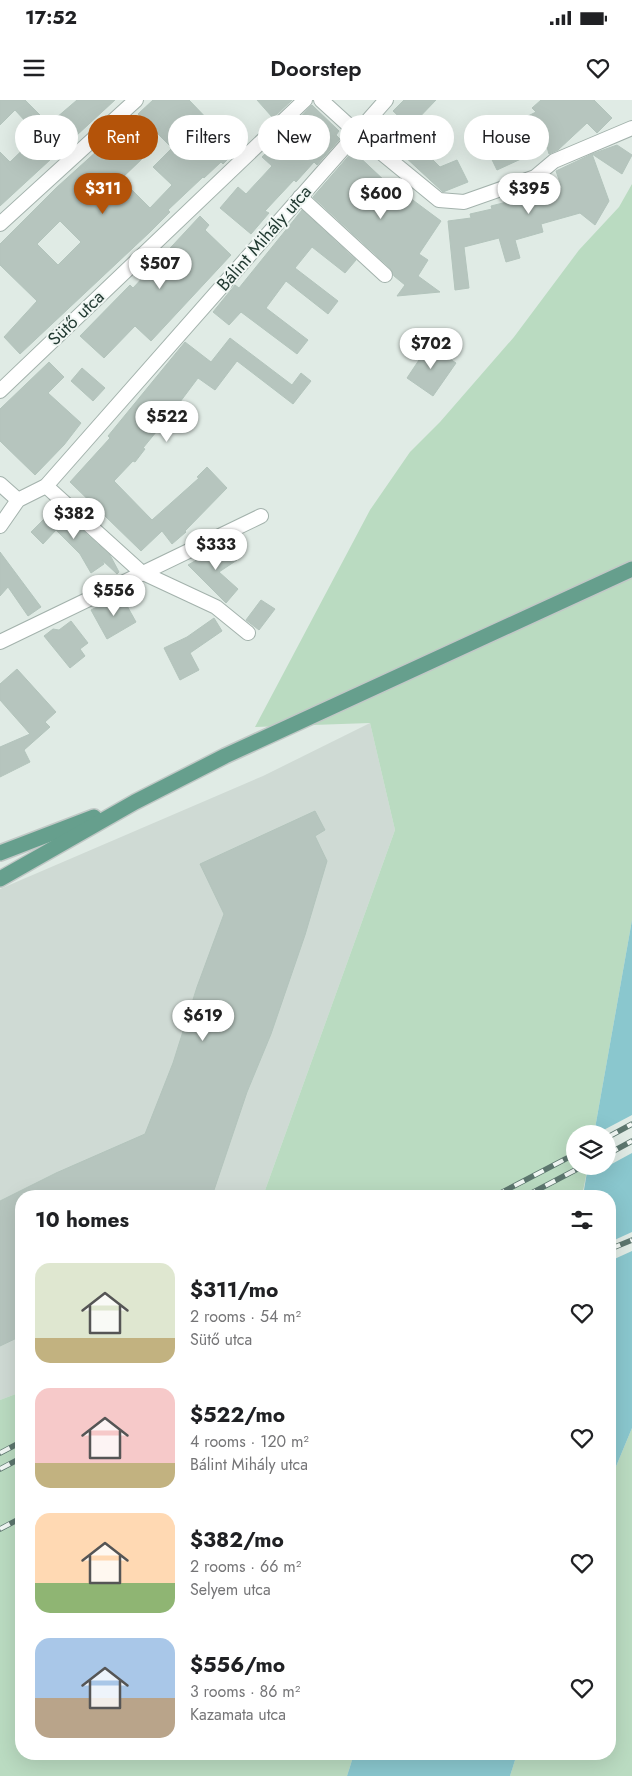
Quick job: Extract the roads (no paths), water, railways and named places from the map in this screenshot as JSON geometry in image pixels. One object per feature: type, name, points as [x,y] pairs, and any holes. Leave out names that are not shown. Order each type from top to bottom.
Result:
[{"type":"main road","points":[[0,879],[135,802],[234,752],[632,569]]},
{"type":"main road","points":[[0,853],[135,802]]},
{"type":"street","points":[[0,224],[136,100]]},
{"type":"street","name":"Sütő utca","points":[[0,391],[305,100]]},
{"type":"street","points":[[321,100],[340,117]]},
{"type":"street","name":"Bálint Mihály utca","points":[[372,115],[386,100]]},
{"type":"street","points":[[390,160],[439,200],[464,202],[535,177],[554,161],[632,128]]},
{"type":"street","name":"Bálint Mihály utca","points":[[0,526],[18,500],[46,486],[340,151]]},
{"type":"street","points":[[300,197],[385,275]]},
{"type":"street","points":[[0,484],[18,500]]},
{"type":"street","points":[[46,486],[141,572],[216,607],[248,633]]},
{"type":"street","points":[[0,642],[141,572],[260,516]]},
{"type":"water","points":[[632,920],[632,1428],[616,1467],[616,1190],[584,1190],[586,1175],[616,1175],[616,1125],[596,1125]]},
{"type":"water","points":[[352,1760],[515,1760],[510,1776],[347,1776]]},
{"type":"railway","points":[[616,1133],[632,1124]]},
{"type":"railway","points":[[616,1150],[632,1141]]},
{"type":"railway","points":[[506,1190],[566,1159]]},
{"type":"railway","points":[[537,1190],[566,1175]]},
{"type":"railway","points":[[616,1247],[632,1240]]},
{"type":"railway","points":[[0,1453],[15,1445]]},
{"type":"railway","points":[[0,1469],[15,1461]]},
{"type":"railway","points":[[0,1529],[15,1521]]}]
